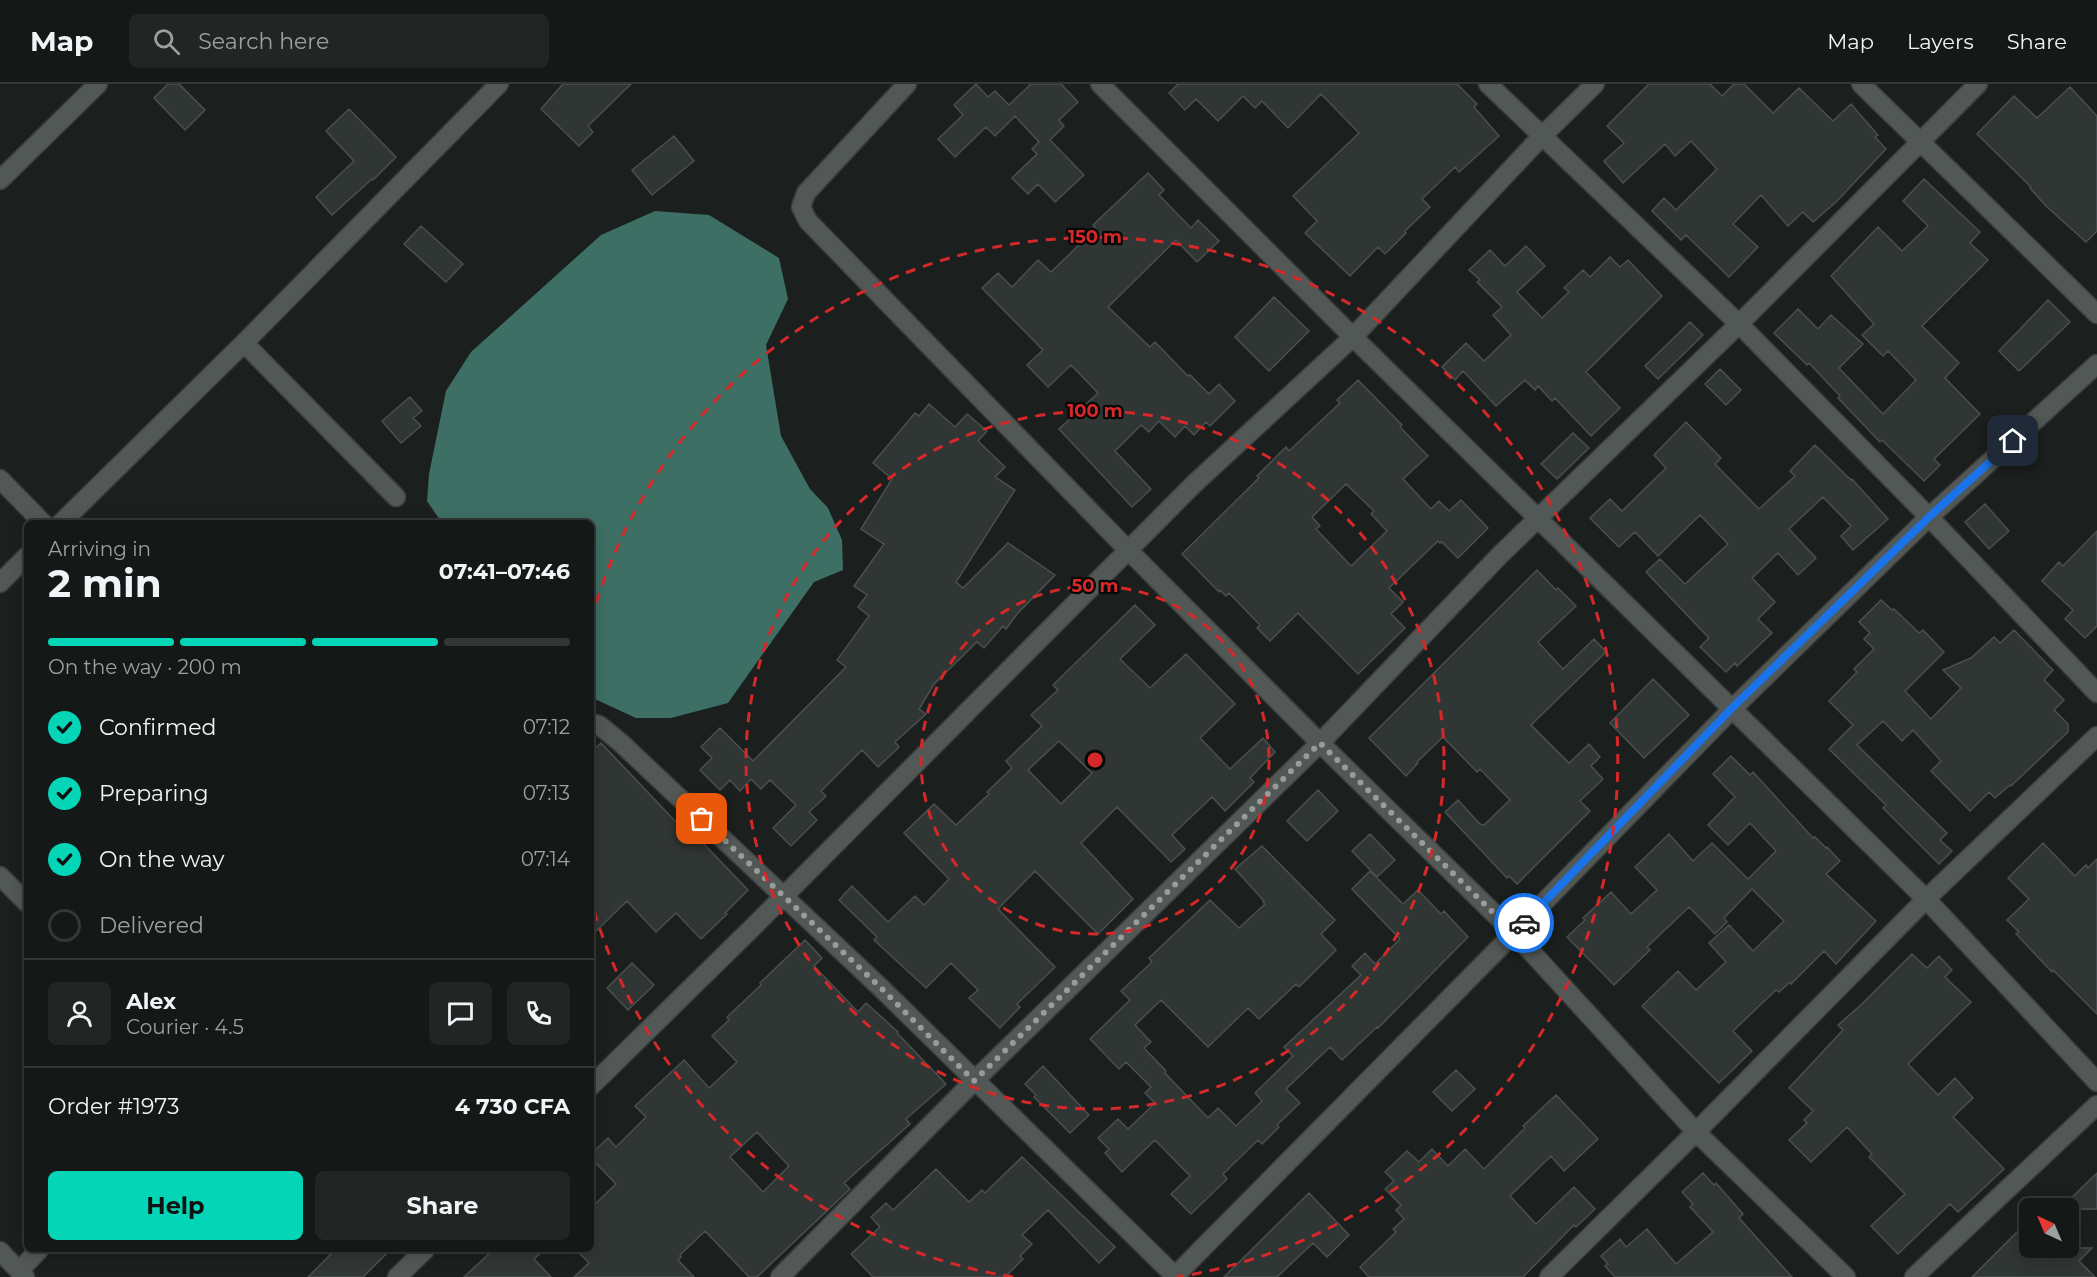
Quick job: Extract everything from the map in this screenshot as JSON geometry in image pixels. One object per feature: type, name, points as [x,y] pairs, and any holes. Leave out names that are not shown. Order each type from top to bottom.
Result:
[{"type":"street","points":[[0,179],[98,84]]},
{"type":"street","points":[[64,520],[244,343],[499,84]]},
{"type":"street","points":[[907,84],[806,193],[801,207],[808,221],[1128,550],[1514,933],[1696,1132],[1846,1277]]},
{"type":"street","points":[[1100,84],[1353,337],[1926,899],[2097,1082]]},
{"type":"street","points":[[1488,84],[1739,324],[1929,517],[2097,693]]},
{"type":"street","points":[[594,1083],[784,896],[1194,484],[1353,337],[1594,84]]},
{"type":"street","points":[[1861,84],[2097,315]]},
{"type":"street","points":[[780,1277],[974,1081],[1320,743],[1500,555],[1739,324],[1978,84]]},
{"type":"street","points":[[244,343],[396,497]]},
{"type":"street","points":[[594,724],[599,725],[620,742],[881,988],[1174,1276],[1514,933],[1732,708],[1929,517],[2097,364]]},
{"type":"street","points":[[0,479],[40,520]]},
{"type":"street","points":[[0,583],[24,559]]},
{"type":"street","points":[[1549,1277],[1926,899],[2097,736]]},
{"type":"street","points":[[0,876],[24,900]]},
{"type":"street","points":[[1914,1277],[2097,1105]]},
{"type":"street","points":[[0,1251],[22,1274],[38,1252]]},
{"type":"street","points":[[405,1274],[423,1252]]},
{"type":"shaded area","points":[[655,211],[709,215],[779,258],[788,299],[766,345],[781,436],[810,489],[828,508],[842,540],[843,570],[814,582],[728,703],[671,718],[636,718],[594,700],[594,520],[440,520],[427,501],[429,474],[446,391],[471,352],[601,235]]},
{"type":"building","points":[[168,84],[179,84],[205,110],[185,130],[154,98]]},
{"type":"building","points":[[563,84],[631,84],[588,126],[593,132],[579,146],[541,109]]},
{"type":"building","points":[[976,84],[988,97],[995,91],[1009,105],[1031,84],[1061,84],[1078,102],[1059,120],[1064,126],[1050,140],[1084,175],[1055,202],[1038,184],[1028,194],[1012,178],[1037,154],[1032,149],[1039,142],[1015,116],[995,136],[986,127],[955,157],[938,139],[963,115],[954,105]]},
{"type":"building","points":[[1178,84],[1457,84],[1477,104],[1474,107],[1499,136],[1459,172],[1455,167],[1422,199],[1430,207],[1385,254],[1378,247],[1350,276],[1305,233],[1317,221],[1293,196],[1359,133],[1321,94],[1288,128],[1262,101],[1255,108],[1243,96],[1218,121],[1196,99],[1185,110],[1169,93]]},
{"type":"building","points":[[1649,84],[1710,84],[1722,96],[1734,84],[1744,84],[1773,113],[1799,88],[1833,121],[1851,104],[1878,135],[1875,137],[1886,149],[1836,202],[1813,222],[1803,212],[1788,226],[1761,195],[1733,224],[1758,247],[1729,277],[1686,235],[1681,240],[1652,211],[1664,198],[1676,210],[1717,169],[1691,141],[1675,156],[1665,144],[1623,183],[1604,161],[1624,143],[1607,126]]},
{"type":"building","points":[[2070,87],[2097,116],[2097,231],[2086,242],[2046,206],[2031,187],[1977,134],[2014,96],[2037,118]]},
{"type":"building","points":[[349,109],[396,157],[332,215],[316,197],[354,161],[326,131]]},
{"type":"building","points":[[674,136],[694,161],[652,195],[632,170]]},
{"type":"building","points":[[1148,173],[1164,190],[1159,195],[1191,228],[1198,220],[1219,241],[1197,262],[1176,240],[1108,307],[1150,347],[1155,342],[1209,394],[1219,384],[1235,401],[1210,426],[1206,422],[1194,435],[1185,426],[1175,437],[1159,421],[1149,432],[1141,425],[1115,451],[1151,489],[1132,507],[1059,429],[1098,393],[1071,365],[1048,387],[1027,365],[1043,350],[982,288],[998,273],[1012,287],[1038,260],[1051,272],[1083,241],[1082,239],[1095,227],[1093,225]]},
{"type":"building","points":[[1924,179],[1980,232],[1970,243],[1988,260],[1922,326],[1959,363],[1945,378],[1980,414],[1934,459],[1940,465],[1924,481],[1882,440],[1880,442],[1838,398],[1840,396],[1809,363],[1807,365],[1774,333],[1798,309],[1818,329],[1831,315],[1863,344],[1839,368],[1883,414],[1916,380],[1888,351],[1883,356],[1862,335],[1874,324],[1831,276],[1878,227],[1902,251],[1928,226],[1903,201]]},
{"type":"building","points":[[421,226],[463,264],[446,282],[404,244]]},
{"type":"building","points":[[1526,246],[1545,266],[1517,292],[1542,318],[1569,292],[1564,288],[1583,270],[1590,277],[1610,257],[1620,267],[1628,260],[1662,296],[1586,372],[1620,408],[1591,436],[1555,398],[1552,401],[1538,386],[1535,390],[1525,380],[1496,406],[1463,371],[1455,380],[1442,367],[1466,343],[1484,361],[1511,335],[1493,315],[1502,307],[1477,282],[1480,280],[1469,270],[1490,250],[1505,266]]},
{"type":"building","points":[[1274,297],[1309,331],[1269,371],[1235,337]]},
{"type":"building","points":[[2048,300],[2070,322],[2019,371],[1999,351]]},
{"type":"building","points":[[1690,322],[1703,335],[1658,379],[1645,366]]},
{"type":"building","points":[[1720,369],[1741,390],[1726,405],[1705,384]]},
{"type":"building","points":[[1358,380],[1402,425],[1400,427],[1428,456],[1403,479],[1431,509],[1439,501],[1449,511],[1461,500],[1488,528],[1458,558],[1442,542],[1438,541],[1389,588],[1403,602],[1391,614],[1405,628],[1358,674],[1298,613],[1270,641],[1257,628],[1260,625],[1229,593],[1226,596],[1220,590],[1219,592],[1182,554],[1259,478],[1257,476],[1286,447],[1289,451],[1340,403],[1337,400]],"holes":[[[1346,484],[1374,511],[1371,514],[1387,531],[1351,566],[1316,529],[1320,526],[1312,517]]]},
{"type":"building","points":[[410,397],[422,411],[413,418],[421,426],[401,443],[382,421]]},
{"type":"building","points":[[929,404],[955,427],[967,414],[987,431],[978,441],[1005,467],[995,477],[1015,490],[956,582],[963,588],[1008,543],[1055,575],[1017,614],[1006,629],[1003,626],[984,648],[977,642],[934,684],[919,709],[926,714],[895,742],[899,747],[878,767],[862,750],[821,791],[826,796],[809,812],[817,820],[791,846],[773,828],[796,805],[770,780],[761,789],[751,779],[740,791],[730,780],[720,790],[700,770],[712,758],[701,747],[720,728],[753,761],[846,667],[837,660],[869,616],[858,607],[867,595],[854,586],[884,544],[861,529],[892,479],[873,463],[915,413],[919,416]]},
{"type":"building","points":[[1686,422],[1721,458],[1715,464],[1759,509],[1795,476],[1790,471],[1815,445],[1852,479],[1888,519],[1853,550],[1841,536],[1851,526],[1823,497],[1789,529],[1816,558],[1798,575],[1778,553],[1752,578],[1775,602],[1758,619],[1772,633],[1737,666],[1735,663],[1726,672],[1700,647],[1709,638],[1646,572],[1660,559],[1685,584],[1728,544],[1700,515],[1658,556],[1635,532],[1619,547],[1590,518],[1610,499],[1622,511],[1666,468],[1654,455]]},
{"type":"building","points":[[1573,433],[1589,448],[1557,479],[1541,464]]},
{"type":"building","points":[[1985,504],[2009,531],[1989,549],[1965,522]]},
{"type":"building","points":[[2097,531],[2097,626],[2085,638],[2065,619],[2073,610],[2042,581],[2059,562],[2063,566]]},
{"type":"building","points":[[1537,570],[1556,590],[1558,588],[1576,606],[1538,642],[1563,669],[1594,639],[1606,652],[1531,725],[1569,763],[1589,744],[1600,757],[1591,766],[1603,779],[1580,801],[1590,811],[1517,884],[1509,876],[1507,878],[1445,812],[1458,800],[1480,824],[1484,825],[1510,800],[1480,769],[1477,772],[1443,737],[1406,776],[1369,738]]},
{"type":"building","points":[[1881,600],[1919,633],[1923,630],[1944,652],[1905,691],[1931,719],[1961,688],[1943,670],[1971,658],[1994,637],[2000,643],[2014,630],[2053,670],[2044,680],[2064,700],[2054,710],[2068,724],[2068,732],[2011,786],[1995,798],[1989,792],[1970,811],[1931,771],[1941,761],[1913,730],[1902,741],[1883,721],[1857,745],[1947,833],[1940,840],[1952,851],[1939,864],[1883,808],[1886,805],[1829,749],[1853,725],[1829,701],[1857,672],[1854,669],[1874,649],[1864,639],[1870,633],[1859,622]]},
{"type":"building","points":[[1135,605],[1155,625],[1120,659],[1150,688],[1186,654],[1235,704],[1200,738],[1230,769],[1263,738],[1275,752],[1250,778],[1254,782],[1225,811],[1212,797],[1172,835],[1185,849],[1171,862],[1117,807],[1081,843],[1133,899],[1098,934],[1035,871],[998,909],[1055,967],[1017,1004],[1020,1007],[1000,1028],[969,998],[978,990],[951,963],[926,988],[874,940],[877,937],[839,900],[852,886],[888,922],[915,896],[924,905],[949,879],[904,833],[934,804],[956,825],[989,794],[987,792],[1012,768],[1006,761],[1042,726],[1031,715],[1058,690],[1053,685]],"holes":[[[1059,741],[1092,773],[1061,804],[1028,770]]]},
{"type":"building","points":[[1653,679],[1689,715],[1644,758],[1610,723]]},
{"type":"building","points":[[601,743],[677,823],[683,817],[702,838],[700,840],[748,890],[701,939],[676,913],[656,932],[627,901],[594,933],[594,749]]},
{"type":"building","points":[[1731,756],[1750,775],[1753,772],[1813,838],[1815,837],[1827,847],[1840,861],[1826,874],[1876,921],[1836,964],[1824,951],[1791,984],[1790,982],[1779,992],[1776,990],[1733,1031],[1752,1051],[1719,1083],[1642,1006],[1678,971],[1696,990],[1726,962],[1709,943],[1729,925],[1753,951],[1784,921],[1752,889],[1724,918],[1727,922],[1715,934],[1689,907],[1647,947],[1650,950],[1614,985],[1567,937],[1585,920],[1583,918],[1611,892],[1631,914],[1657,890],[1635,867],[1669,834],[1693,861],[1712,843],[1748,879],[1776,851],[1750,823],[1728,845],[1708,825],[1735,797],[1713,774]]},
{"type":"building","points":[[1318,790],[1338,811],[1307,841],[1287,821]]},
{"type":"building","points":[[1370,834],[1395,860],[1377,877],[1352,851]]},
{"type":"building","points":[[2043,843],[2075,876],[2086,865],[2088,868],[2097,859],[2097,1014],[2053,970],[2052,972],[2016,934],[2019,932],[2007,920],[2029,899],[2008,878]]},
{"type":"building","points":[[1262,846],[1335,920],[1321,934],[1336,950],[1299,987],[1296,984],[1259,1019],[1248,1008],[1208,1047],[1161,1000],[1135,1025],[1151,1042],[1144,1048],[1208,1118],[1218,1108],[1236,1126],[1262,1101],[1255,1093],[1293,1056],[1284,1047],[1361,975],[1352,966],[1365,953],[1375,964],[1400,939],[1352,889],[1370,871],[1403,904],[1418,890],[1441,914],[1444,911],[1468,937],[1378,1028],[1342,1060],[1330,1047],[1286,1089],[1300,1103],[1277,1125],[1279,1127],[1262,1144],[1258,1140],[1223,1174],[1227,1179],[1191,1214],[1171,1194],[1190,1176],[1155,1140],[1122,1172],[1105,1153],[1109,1149],[1098,1138],[1118,1119],[1128,1129],[1155,1103],[1145,1093],[1151,1087],[1126,1062],[1119,1069],[1090,1039],[1130,1000],[1121,991],[1152,962],[1149,958],[1210,900],[1239,928],[1265,904],[1235,869]]},
{"type":"building","points":[[805,940],[822,958],[814,966],[858,1012],[866,1003],[898,1032],[946,1084],[906,1119],[910,1124],[844,1183],[850,1189],[757,1277],[749,1277],[705,1231],[680,1255],[678,1260],[694,1277],[574,1277],[589,1263],[578,1252],[594,1252],[594,1205],[616,1184],[594,1161],[594,1151],[608,1138],[616,1147],[646,1117],[635,1106],[684,1060],[709,1088],[737,1062],[712,1036],[729,1020],[727,1017],[761,985],[760,983]],"holes":[[[757,1132],[789,1166],[763,1192],[730,1157]]]},
{"type":"building","points":[[1912,954],[1927,968],[1939,956],[1952,970],[1945,977],[1971,1002],[1908,1064],[1938,1095],[1955,1078],[1973,1098],[1953,1117],[2004,1169],[1958,1212],[1950,1204],[1898,1254],[1871,1226],[1905,1194],[1869,1157],[1872,1154],[1847,1127],[1811,1162],[1789,1140],[1807,1123],[1804,1120],[1813,1111],[1789,1088],[1843,1030],[1838,1025]]},
{"type":"building","points":[[632,963],[654,985],[628,1010],[607,988]]},
{"type":"building","points":[[1043,1066],[1089,1115],[1070,1133],[1034,1097],[1036,1095],[1025,1084]]},
{"type":"building","points":[[1456,1070],[1475,1089],[1452,1111],[1433,1092]]},
{"type":"building","points":[[1556,1095],[1598,1139],[1564,1171],[1551,1156],[1510,1196],[1536,1224],[1574,1187],[1595,1209],[1576,1227],[1574,1225],[1523,1277],[1369,1277],[1360,1267],[1396,1232],[1393,1229],[1404,1219],[1396,1210],[1401,1205],[1385,1189],[1394,1181],[1385,1172],[1407,1151],[1419,1162],[1432,1149],[1448,1166],[1465,1149],[1484,1169],[1525,1128],[1523,1126]]},
{"type":"building","points":[[1022,1157],[1115,1247],[1099,1263],[1048,1210],[1022,1235],[1032,1244],[1020,1256],[1023,1259],[1005,1277],[873,1277],[851,1254],[880,1227],[871,1217],[886,1203],[893,1210],[936,1169],[969,1202],[982,1190],[985,1193]]},
{"type":"building","points":[[1703,1173],[1714,1185],[1716,1183],[1743,1214],[1739,1218],[1792,1277],[1615,1277],[1605,1266],[1608,1264],[1601,1256],[1620,1239],[1626,1247],[1647,1229],[1676,1264],[1713,1232],[1690,1207],[1693,1204],[1682,1192]]},
{"type":"building","points":[[2097,1173],[2097,1209],[2079,1209],[2079,1198],[2071,1198]]},
{"type":"building","points":[[1309,1193],[1349,1235],[1327,1257],[1313,1243],[1277,1277],[1224,1277]]},
{"type":"building","points":[[2019,1230],[2019,1258],[2079,1258],[2079,1248],[2092,1248],[2079,1261],[2095,1277],[1972,1277]]},
{"type":"building","points":[[333,1252],[388,1252],[363,1277],[308,1277]]},
{"type":"building","points":[[491,1252],[542,1252],[534,1259],[551,1277],[464,1277]]},
{"type":"way so far","points":[[702,819],[881,988],[974,1081],[1320,743],[1514,933],[1524,923]]},
{"type":"route","points":[[1524,923],[1732,708],[1929,517],[2013,441]]}]
